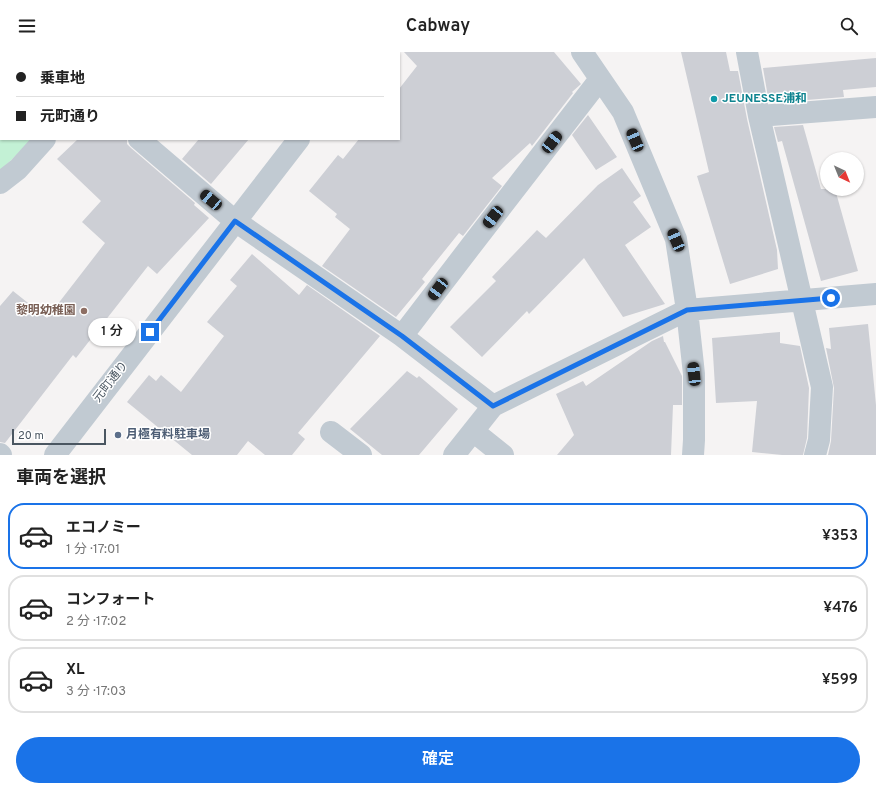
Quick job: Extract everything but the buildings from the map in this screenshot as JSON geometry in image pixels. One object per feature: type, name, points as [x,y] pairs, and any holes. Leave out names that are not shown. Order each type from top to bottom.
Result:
[{"type":"street","points":[[582,52],[623,112],[676,240],[687,310],[694,374],[693,455]]},
{"type":"street","points":[[747,52],[759,116],[822,387],[819,440],[815,455]]},
{"type":"street","points":[[402,336],[600,79]]},
{"type":"street","points":[[759,116],[876,107]]},
{"type":"street","points":[[0,183],[18,169],[44,140]]},
{"type":"street","points":[[140,140],[235,221],[402,336],[493,406]]},
{"type":"street","name":"元町通り","points":[[55,455],[298,140]]},
{"type":"street","points":[[454,455],[493,406],[687,310],[876,294]]},
{"type":"street","points":[[473,431],[503,455]]},
{"type":"street","points":[[331,432],[361,455]]},
{"type":"green space","points":[[0,140],[32,140],[0,171]]},
{"type":"place","name":"JEUNESSE浦和","points":[[714,99]]},
{"type":"place","name":"黎明幼稚園","points":[[84,311]]},
{"type":"place","name":"月極有料駐車場","points":[[118,435]]},
{"type":"route","points":[[150,332],[235,221],[402,336],[493,406],[687,310],[831,298]]}]
